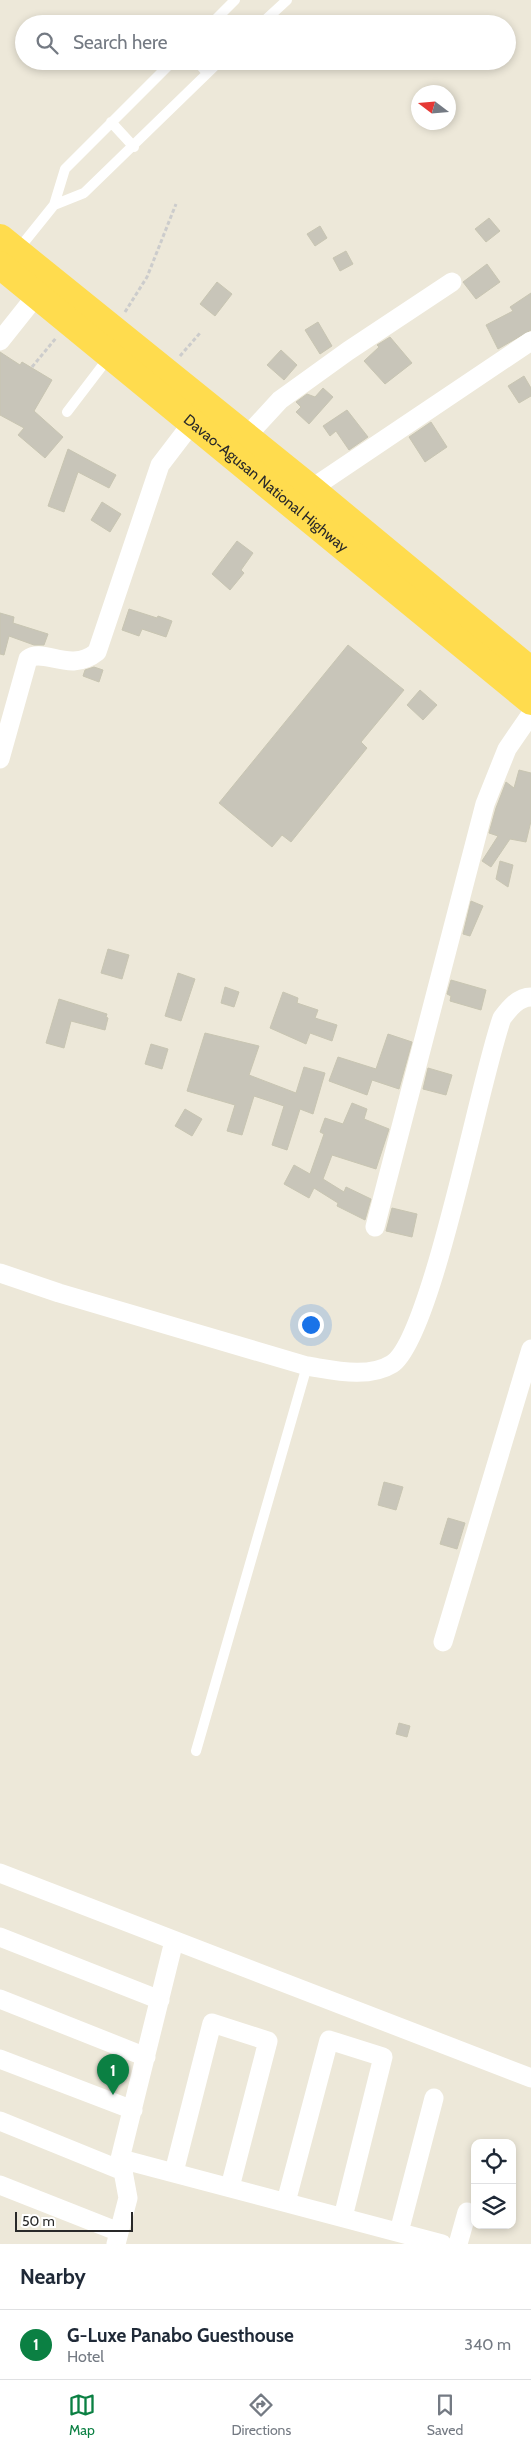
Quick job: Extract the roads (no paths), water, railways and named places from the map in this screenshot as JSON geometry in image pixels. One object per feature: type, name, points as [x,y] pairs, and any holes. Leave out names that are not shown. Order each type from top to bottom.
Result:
[{"type":"highway","name":"Davao-Agusan National Highway","points":[[6,252],[43,287],[116,341],[166,372],[199,414],[246,437],[311,489],[492,654],[531,701]]},
{"type":"highway","name":"Davao-Agusan National Highway","points":[[43,287],[68,322],[116,341],[199,414],[492,654],[531,671]]},
{"type":"street","points":[[246,437],[286,395],[452,282]]},
{"type":"street","points":[[0,341],[43,287]]},
{"type":"street","points":[[311,489],[531,341]]},
{"type":"street","points":[[0,759],[28,660],[33,655],[38,655],[59,661],[74,662],[88,659],[97,652],[160,465],[199,414]]},
{"type":"street","points":[[375,1227],[485,804],[507,749],[531,714]]},
{"type":"street","points":[[0,1273],[59,1293],[307,1366],[341,1371],[369,1372],[393,1364],[408,1346],[432,1281],[495,1037],[502,1018],[511,1005],[531,997]]},
{"type":"street","points":[[443,1642],[531,1349]]},
{"type":"street","points":[[0,1873],[531,2078]]},
{"type":"street","points":[[0,1937],[160,2000]]},
{"type":"street","points":[[0,2185],[118,2238],[128,2198],[126,2176],[120,2163],[174,1940]]},
{"type":"street","points":[[0,1999],[146,2056]]},
{"type":"street","points":[[174,2172],[212,2024],[268,2041],[230,2187]]},
{"type":"street","points":[[286,2202],[329,2040],[382,2057],[343,2217]]},
{"type":"street","points":[[0,2059],[133,2110]]},
{"type":"street","points":[[399,2232],[434,2098]]},
{"type":"street","points":[[0,2121],[120,2163],[174,2172],[442,2244]]},
{"type":"street","points":[[458,2244],[467,2212]]},
{"type":"lane","points":[[220,15],[235,0]]},
{"type":"lane","points":[[271,15],[287,0]]},
{"type":"lane","points":[[54,204],[65,170],[164,70]]},
{"type":"lane","points":[[6,252],[54,204],[84,193],[134,148],[210,70]]},
{"type":"lane","points":[[111,122],[134,148]]},
{"type":"lane","points":[[66,412],[116,341]]},
{"type":"lane","points":[[196,1751],[307,1366]]},
{"type":"place","name":"G-Luxe Panabo Guesthouse","points":[[113,2095]]}]
